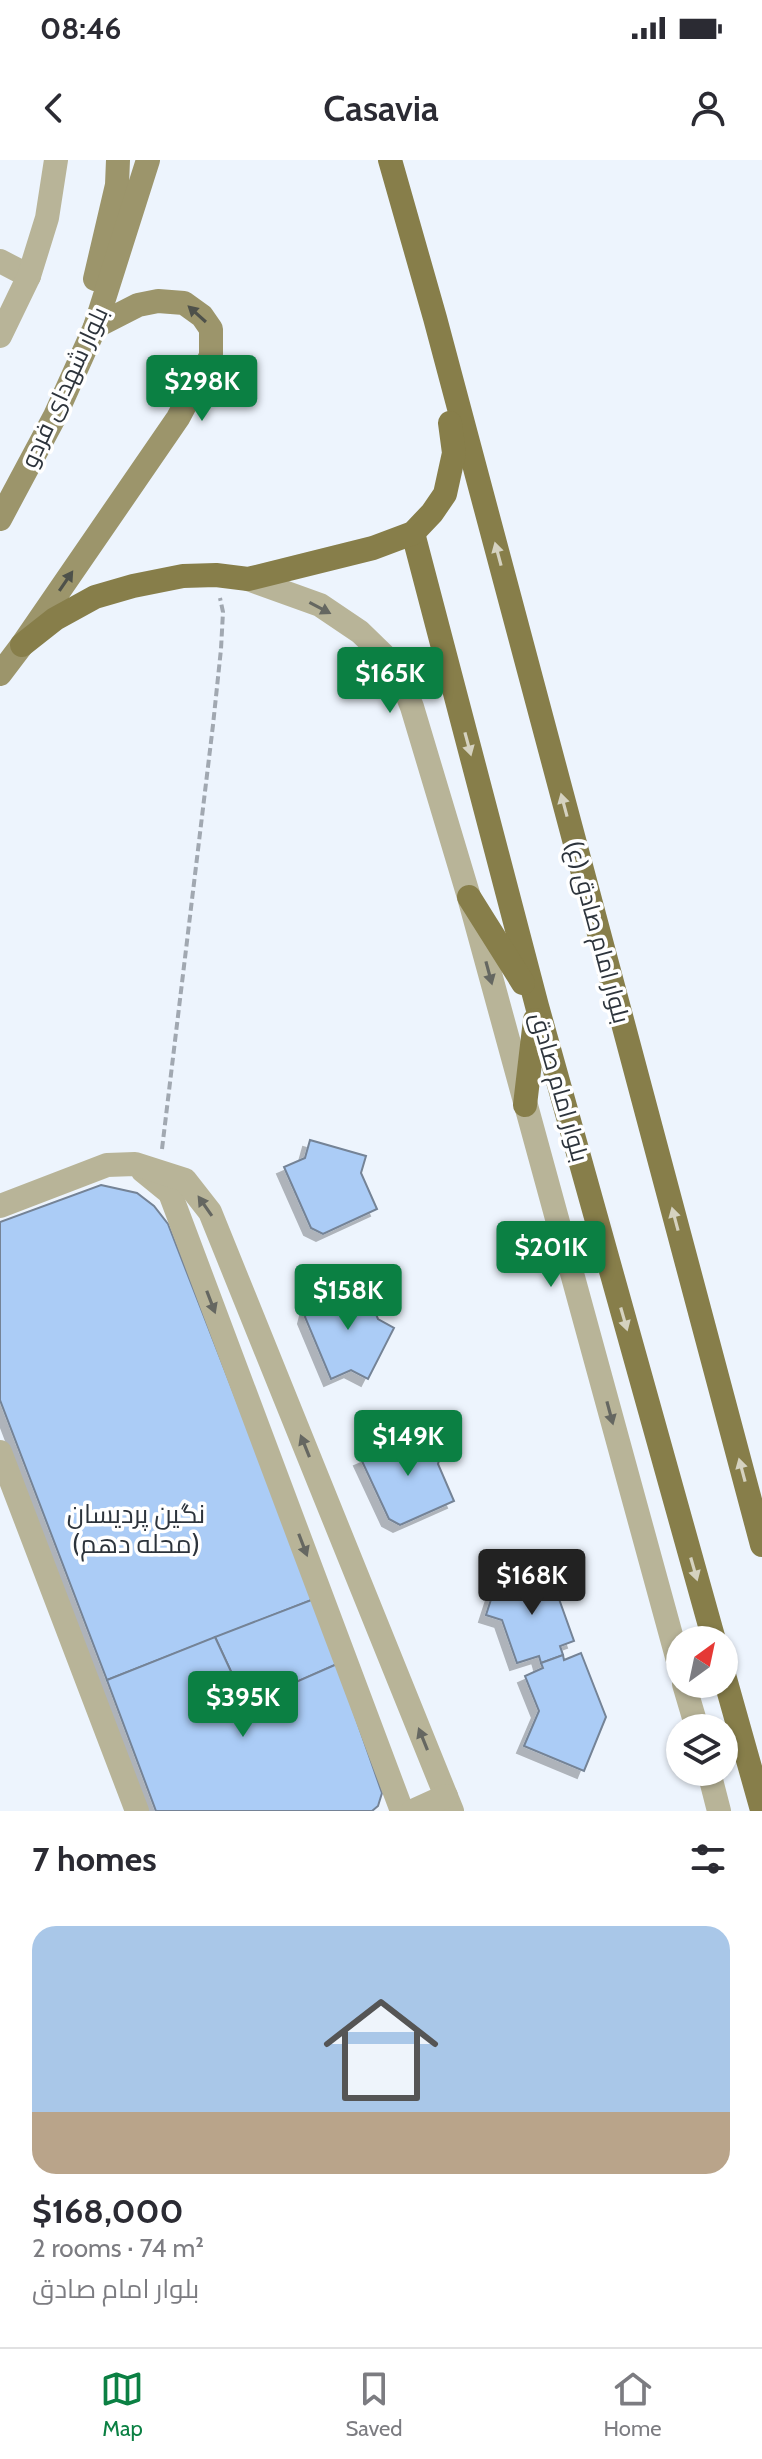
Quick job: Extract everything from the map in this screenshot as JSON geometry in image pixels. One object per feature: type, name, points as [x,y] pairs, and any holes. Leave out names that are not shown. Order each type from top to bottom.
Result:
[{"type":"main road","points":[[74,370],[117,185],[118,160]]},
{"type":"main road","name":"بلوار شهدای فردو","points":[[0,519],[55,416],[95,327],[148,160]]},
{"type":"main road","points":[[22,645],[55,619],[95,597],[183,576],[216,575],[248,579],[373,548],[413,533],[432,513],[445,494],[454,453],[435,318],[390,160]]},
{"type":"main road","points":[[0,674],[178,418],[211,356],[211,329],[202,316],[184,303],[158,301],[138,305],[95,327]]},
{"type":"main road","name":"بلوار امام صادق (ع)","points":[[435,318],[762,1545]]},
{"type":"main road","name":"بلوار امام صادق","points":[[413,533],[537,1006],[710,1626]]},
{"type":"main road","points":[[469,897],[537,1006],[525,1105]]},
{"type":"main road","points":[[730,1698],[762,1810]]},
{"type":"street","points":[[0,336],[29,276],[47,218],[56,160]]},
{"type":"street","points":[[0,261],[29,276]]},
{"type":"street","points":[[248,579],[320,605],[360,632],[396,667],[412,707],[469,897],[668,1626]]},
{"type":"street","points":[[135,1164],[170,1193],[402,1811]]},
{"type":"street","points":[[0,1206],[107,1165],[135,1164],[185,1180],[210,1212],[449,1804],[413,1811]]},
{"type":"street","points":[[0,1452],[137,1811]]},
{"type":"street","points":[[713,1786],[719,1811]]},
{"type":"path","points":[[159,1171],[221,649],[223,612],[216,575]]},
{"type":"building","points":[[310,1140],[366,1156],[361,1173],[377,1209],[323,1234],[311,1228],[284,1167],[305,1158]]},
{"type":"building","points":[[101,1185],[137,1193],[154,1206],[168,1224],[314,1599],[107,1680],[0,1400],[0,1222]]},
{"type":"building","points":[[363,1283],[378,1319],[394,1328],[368,1379],[351,1370],[331,1379],[305,1317],[308,1305]]},
{"type":"building","points":[[387,1431],[443,1447],[438,1464],[454,1501],[400,1525],[389,1519],[361,1459],[382,1450]]},
{"type":"building","points":[[549,1571],[574,1641],[560,1646],[563,1655],[541,1663],[539,1656],[517,1663],[502,1620],[486,1615],[495,1587]]},
{"type":"building","points":[[314,1599],[337,1664],[246,1704],[215,1637]]},
{"type":"building","points":[[215,1637],[246,1704],[337,1664],[382,1793],[378,1806],[372,1811],[156,1811],[107,1680]]},
{"type":"building","points":[[581,1653],[606,1717],[584,1771],[524,1746],[539,1711],[525,1676],[543,1668],[541,1663],[563,1655],[564,1660]]},
{"type":"district","name":"نگین پردیسان (محله دهم)","points":[[136,1529]]}]
